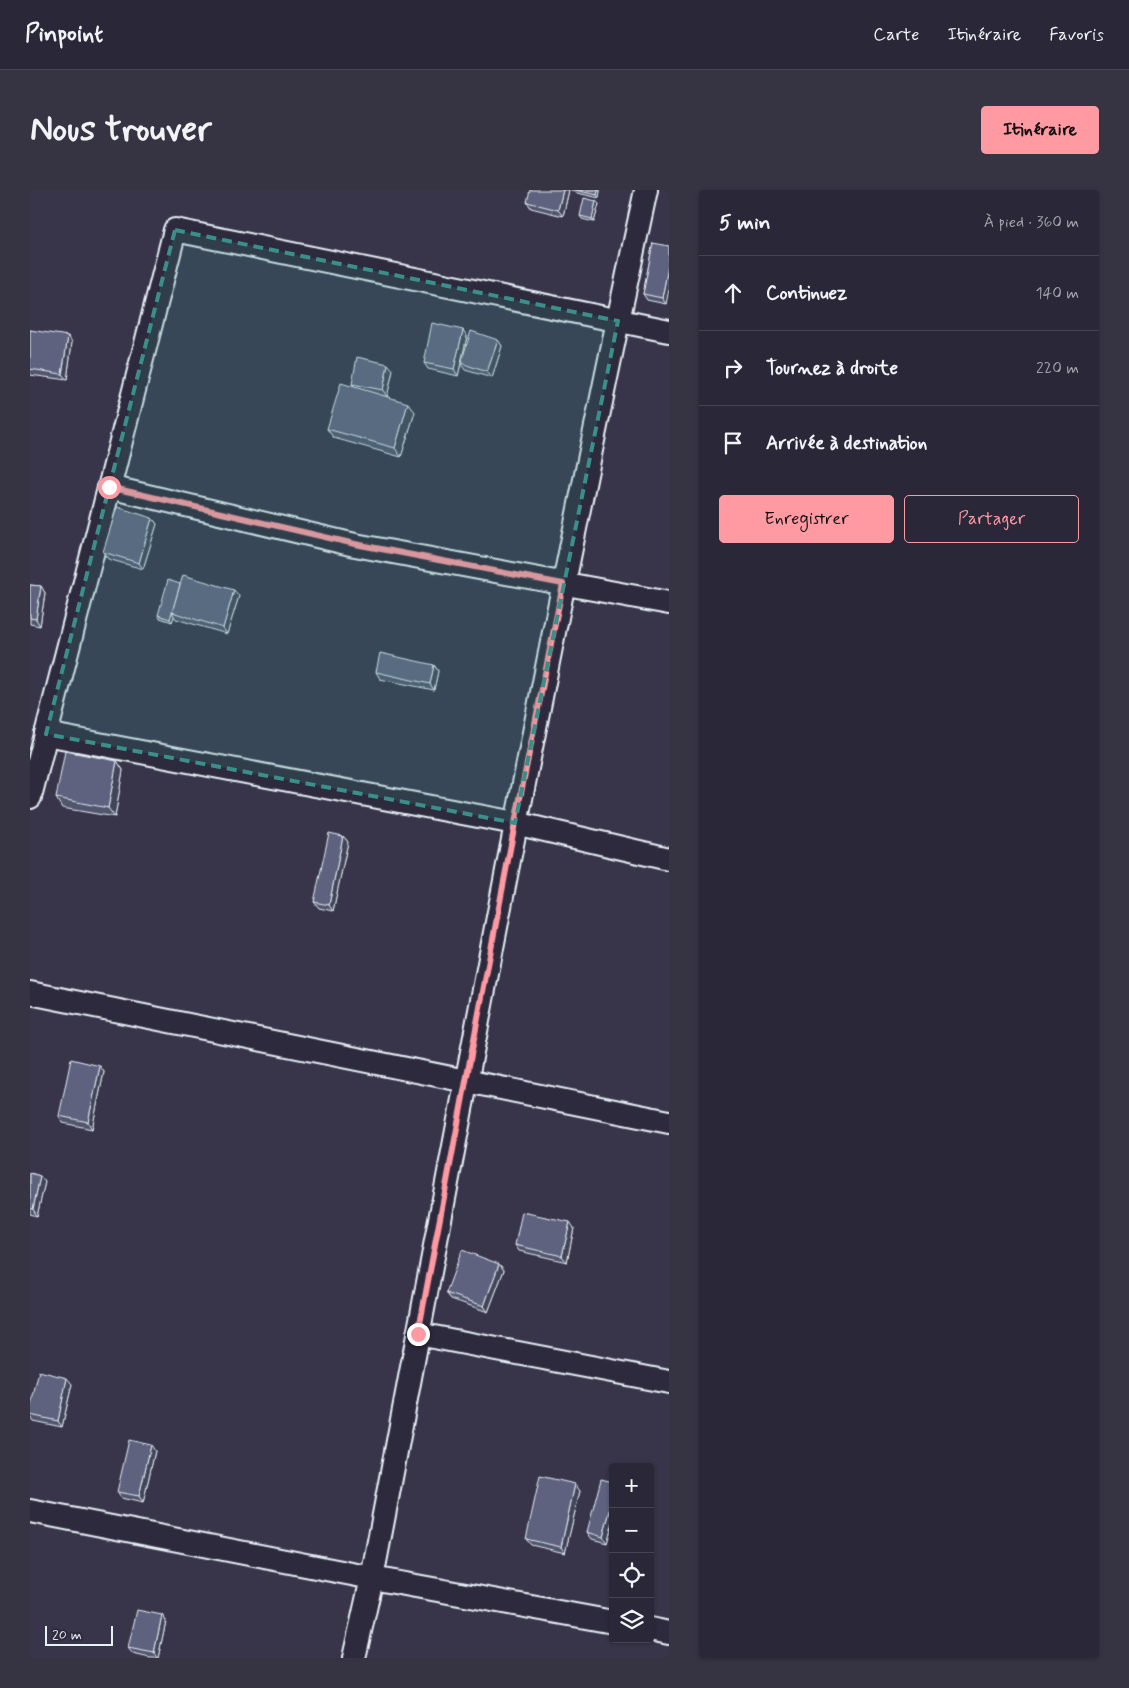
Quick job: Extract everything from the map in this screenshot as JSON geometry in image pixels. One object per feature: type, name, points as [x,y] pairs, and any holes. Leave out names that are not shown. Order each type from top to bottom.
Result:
[{"type":"street","points":[[354,1658],[372,1578],[515,823],[646,190]]},
{"type":"street","points":[[30,798],[175,230],[669,331]]},
{"type":"street","points":[[109,487],[355,544],[669,603]]},
{"type":"street","points":[[46,734],[515,823],[669,859]]},
{"type":"street","points":[[30,993],[669,1122]]},
{"type":"street","points":[[418,1334],[669,1382]]},
{"type":"street","points":[[30,1511],[372,1578],[609,1621]]},
{"type":"street","points":[[654,1630],[669,1633]]},
{"type":"highlighted area","points":[[175,230],[618,321],[515,823],[46,734]]},
{"type":"building","points":[[530,190],[563,190],[558,210],[527,202]]},
{"type":"building","points":[[575,190],[598,190],[597,195]]},
{"type":"building","points":[[584,198],[596,201],[592,219],[580,216]]},
{"type":"building","points":[[653,243],[669,246],[669,262],[662,298],[643,294]]},
{"type":"building","points":[[432,323],[463,330],[454,369],[424,363]]},
{"type":"building","points":[[30,330],[68,336],[62,374],[30,369]]},
{"type":"building","points":[[471,331],[498,340],[487,372],[461,363]]},
{"type":"building","points":[[357,357],[388,364],[383,390],[352,384]]},
{"type":"building","points":[[341,383],[408,403],[395,448],[327,429]]},
{"type":"building","points":[[117,507],[152,518],[139,563],[103,552]]},
{"type":"building","points":[[183,575],[234,590],[223,628],[172,612]]},
{"type":"building","points":[[168,580],[180,584],[170,619],[158,615]]},
{"type":"building","points":[[30,585],[41,586],[36,619],[30,618]]},
{"type":"building","points":[[380,653],[434,665],[430,684],[376,672]]},
{"type":"building","points":[[65,751],[117,761],[108,808],[56,798]]},
{"type":"building","points":[[329,833],[343,836],[329,905],[314,902]]},
{"type":"building","points":[[71,1059],[100,1066],[88,1122],[59,1116]]},
{"type":"building","points":[[30,1173],[40,1176],[33,1209],[30,1209]]},
{"type":"building","points":[[522,1212],[570,1222],[562,1256],[515,1245]]},
{"type":"building","points":[[462,1250],[499,1264],[484,1306],[446,1293]]},
{"type":"building","points":[[39,1371],[67,1378],[58,1421],[30,1415]]},
{"type":"building","points":[[129,1440],[151,1445],[139,1496],[117,1492]]},
{"type":"building","points":[[540,1476],[575,1484],[561,1547],[526,1539]]},
{"type":"building","points":[[601,1479],[609,1481],[609,1514],[603,1537],[587,1532]]},
{"type":"building","points":[[137,1610],[162,1615],[154,1653],[128,1648]]},
{"type":"route","points":[[109,487],[355,544],[563,584],[515,823],[418,1334]]}]
